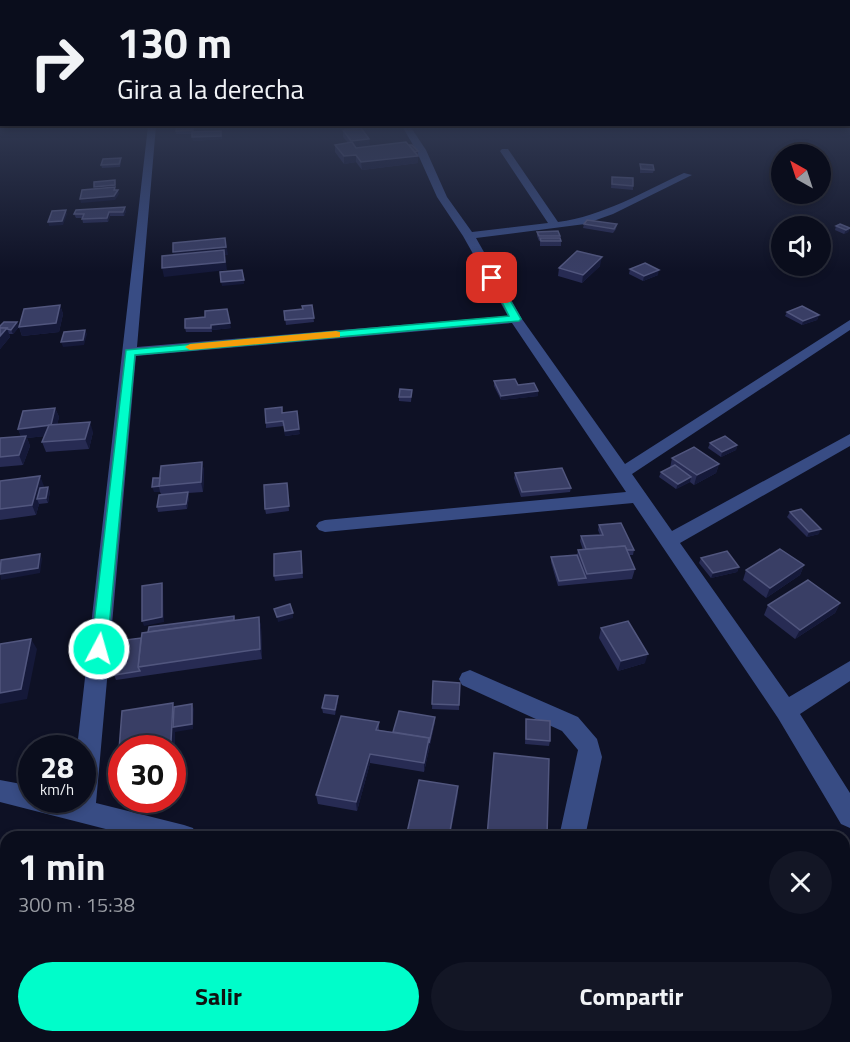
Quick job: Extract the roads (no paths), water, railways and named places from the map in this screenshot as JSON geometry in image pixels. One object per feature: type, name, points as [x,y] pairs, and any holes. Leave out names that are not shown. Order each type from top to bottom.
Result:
[{"type":"street","points":[[91,735],[147,175]]},
{"type":"street","points":[[433,175],[442,197],[469,236],[516,319],[786,711],[850,816]]},
{"type":"street","points":[[521,175],[556,226]]},
{"type":"street","points":[[469,236],[581,222],[609,212],[687,176]]},
{"type":"street","points":[[130,352],[516,319]]},
{"type":"street","points":[[621,474],[850,324]]},
{"type":"street","points":[[670,540],[850,439]]},
{"type":"street","points":[[325,526],[637,496]]},
{"type":"street","points":[[786,711],[850,670]]},
{"type":"street","points":[[470,679],[570,724],[589,746],[590,757],[573,831]]},
{"type":"street","points":[[0,791],[18,795]]},
{"type":"street","points":[[96,812],[163,831]]}]
